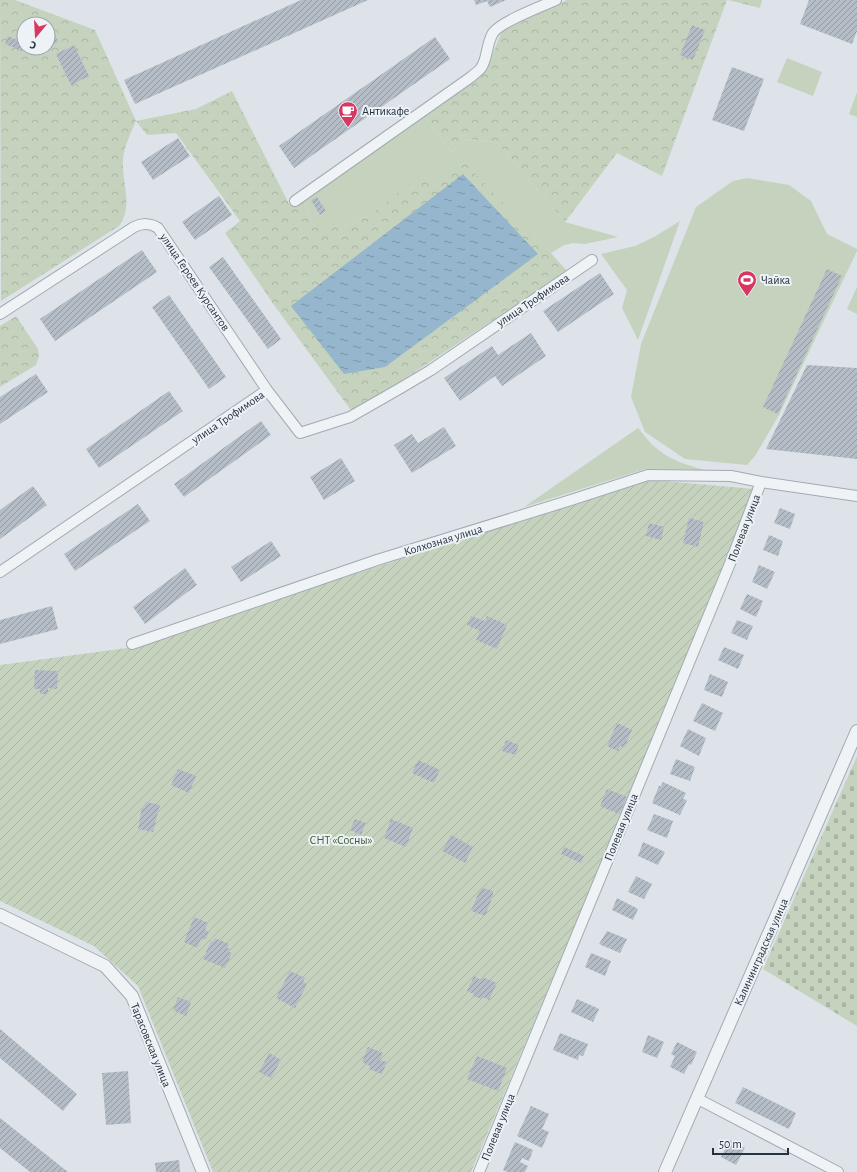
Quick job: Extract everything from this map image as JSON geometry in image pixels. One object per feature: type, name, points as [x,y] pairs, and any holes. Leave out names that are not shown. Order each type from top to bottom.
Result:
[{"type":"street","points":[[295,200],[472,77],[481,69],[486,58],[488,46],[493,33],[504,25],[556,0]]},
{"type":"street","name":"улица Героев Курсантов","points":[[0,314],[134,227],[138,225],[150,224],[158,228],[267,390]]},
{"type":"street","name":"улица Трофимова","points":[[0,572],[267,390],[300,434],[350,417],[431,370],[592,260]]},
{"type":"street","name":"Колхозная улица","points":[[132,644],[377,560],[648,475],[731,476],[761,482],[857,496]]},
{"type":"street","name":"Полевая улица","points":[[479,1172],[728,568],[761,482]]},
{"type":"street","name":"Калининградская улица","points":[[665,1172],[857,731]]},
{"type":"street","name":"Тарасовская улица","points":[[0,915],[105,966],[132,996],[203,1172]]},
{"type":"street","points":[[698,1099],[838,1172]]},
{"type":"green space","points":[[0,0],[15,0],[95,30],[136,121],[128,140],[123,159],[126,210],[119,226],[1,301]]},
{"type":"green space","points":[[567,0],[727,0],[662,176],[617,153],[565,222],[496,142],[466,139],[451,152],[424,115],[486,70],[502,31]]},
{"type":"green space","points":[[728,0],[762,0],[760,8]]},
{"type":"green space","points":[[787,58],[822,72],[813,96],[777,82]]},
{"type":"green space","points":[[232,91],[289,204],[296,202],[301,198],[315,226],[344,226],[369,216],[423,173],[431,184],[464,162],[567,271],[353,413],[274,305],[225,233],[240,221],[176,133],[147,135],[136,121],[196,109]]},
{"type":"green space","points":[[857,92],[857,117],[849,114]]},
{"type":"green space","points":[[424,115],[451,152],[466,139],[496,142],[565,222],[618,237],[585,244],[573,243],[564,245],[551,253],[464,163],[431,185],[423,174],[369,216],[344,226],[315,226],[301,198]]},
{"type":"green space","name":"Чайка","points":[[747,178],[789,185],[811,201],[827,234],[857,249],[857,251],[779,415],[755,456],[747,465],[685,459],[645,432],[631,397],[641,344],[696,207],[733,181]]},
{"type":"green space","points":[[680,221],[638,340],[622,308],[627,290],[601,254],[635,246],[654,237]]},
{"type":"green space","points":[[857,287],[857,314],[847,309]]},
{"type":"green space","points":[[16,316],[38,349],[39,356],[36,365],[0,387],[0,326]]},
{"type":"green space","points":[[638,428],[654,446],[665,454],[681,462],[704,470],[645,469],[524,507]]},
{"type":"green space","name":"СНТ «Сосны»","points":[[652,480],[755,489],[714,597],[471,1172],[213,1172],[138,986],[94,946],[0,901],[0,665],[142,646],[228,615]]},
{"type":"green space","points":[[857,756],[857,1026],[763,969]]},
{"type":"water","points":[[463,174],[538,254],[385,367],[344,374],[291,306]]},
{"type":"building","points":[[301,0],[368,0],[135,104],[124,80]]},
{"type":"building","points":[[474,0],[506,0],[490,7],[487,1],[476,5]]},
{"type":"building","points":[[809,0],[857,0],[857,31],[852,44],[800,24]]},
{"type":"building","points":[[692,25],[705,30],[693,60],[680,55]]},
{"type":"building","points":[[8,36],[16,40],[16,49],[5,44]]},
{"type":"building","points":[[435,37],[450,59],[294,168],[279,146]]},
{"type":"building","points":[[74,45],[89,76],[71,85],[56,54]]},
{"type":"building","points":[[732,67],[764,79],[744,131],[712,120]]},
{"type":"building","points":[[178,138],[190,156],[153,180],[141,162]]},
{"type":"building","points":[[219,196],[232,215],[195,240],[182,222]]},
{"type":"building","points":[[317,197],[326,211],[320,215],[311,200]]},
{"type":"building","points":[[142,250],[157,272],[55,341],[40,319]]},
{"type":"building","points":[[223,257],[281,339],[268,349],[209,267]]},
{"type":"building","points":[[827,269],[842,276],[778,414],[763,407]]},
{"type":"building","points":[[600,273],[614,294],[558,332],[543,311]]},
{"type":"building","points":[[169,295],[226,377],[209,389],[152,307]]},
{"type":"building","points":[[531,333],[546,356],[502,386],[495,376],[460,401],[444,378],[492,346],[498,355]]},
{"type":"building","points":[[807,365],[857,368],[857,459],[766,449]]},
{"type":"building","points":[[36,374],[48,392],[0,424],[0,397]]},
{"type":"building","points":[[169,391],[183,411],[99,468],[86,449]]},
{"type":"building","points":[[261,421],[271,435],[184,497],[174,484]]},
{"type":"building","points":[[444,427],[456,446],[412,473],[394,445],[412,434],[418,443]]},
{"type":"building","points":[[341,458],[355,481],[324,500],[310,477]]},
{"type":"building","points":[[33,486],[47,505],[0,539],[0,510]]},
{"type":"building","points":[[138,504],[150,521],[75,571],[64,554]]},
{"type":"building","points":[[780,508],[795,514],[790,529],[774,523]]},
{"type":"building","points":[[689,518],[704,522],[698,547],[683,543]]},
{"type":"building","points":[[649,523],[664,527],[661,540],[646,536]]},
{"type":"building","points":[[769,535],[783,541],[778,556],[763,550]]},
{"type":"building","points":[[271,541],[281,556],[241,582],[231,567]]},
{"type":"building","points":[[759,565],[775,572],[767,589],[752,582]]},
{"type":"building","points":[[185,568],[197,585],[145,624],[133,607]]},
{"type":"building","points":[[747,594],[763,601],[756,617],[740,609]]},
{"type":"building","points":[[52,606],[58,629],[0,644],[0,620]]},
{"type":"building","points":[[471,616],[485,621],[487,616],[507,625],[497,649],[476,640],[480,631],[467,625]]},
{"type":"building","points":[[737,620],[753,626],[747,640],[731,633]]},
{"type":"building","points":[[724,647],[744,655],[738,669],[718,660]]},
{"type":"building","points":[[35,670],[58,671],[57,689],[48,688],[48,694],[40,694],[40,689],[34,689]]},
{"type":"building","points":[[710,674],[728,682],[722,697],[704,690]]},
{"type":"building","points":[[702,703],[723,713],[715,731],[693,721]]},
{"type":"building","points":[[617,723],[632,730],[624,748],[620,746],[618,751],[607,746]]},
{"type":"building","points":[[688,729],[706,738],[699,756],[680,746]]},
{"type":"building","points":[[506,740],[519,745],[515,755],[502,751]]},
{"type":"building","points":[[676,759],[695,767],[690,781],[670,774]]},
{"type":"building","points":[[418,760],[440,770],[434,783],[412,773]]},
{"type":"building","points":[[178,769],[196,776],[189,793],[171,785]]},
{"type":"building","points":[[663,782],[686,793],[683,799],[687,800],[680,815],[652,803],[659,786],[661,786]]},
{"type":"building","points":[[607,789],[627,797],[619,814],[600,806]]},
{"type":"building","points":[[146,802],[160,805],[153,832],[138,829],[142,807],[144,808]]},
{"type":"building","points":[[654,814],[673,821],[667,838],[647,830]]},
{"type":"building","points":[[355,819],[366,823],[361,835],[350,830]]},
{"type":"building","points":[[391,819],[413,828],[406,847],[384,838]]},
{"type":"building","points":[[451,835],[473,847],[465,863],[442,851]]},
{"type":"building","points":[[643,842],[665,852],[658,865],[638,856]]},
{"type":"building","points":[[564,847],[584,856],[581,863],[561,854]]},
{"type":"building","points":[[636,876],[652,884],[644,899],[628,892]]},
{"type":"building","points":[[483,888],[493,891],[493,896],[485,916],[471,911],[480,889]]},
{"type":"building","points":[[617,898],[638,909],[633,920],[612,910]]},
{"type":"building","points":[[194,917],[208,923],[205,930],[209,932],[206,939],[201,939],[197,948],[184,942]]},
{"type":"building","points":[[607,931],[627,939],[620,953],[599,944]]},
{"type":"building","points":[[215,938],[229,944],[227,948],[230,949],[229,952],[232,953],[225,968],[203,959],[211,941],[213,942]]},
{"type":"building","points":[[591,953],[611,961],[605,976],[585,967]]},
{"type":"building","points":[[290,971],[305,978],[303,982],[307,984],[295,1008],[276,998]]},
{"type":"building","points":[[474,976],[481,980],[482,977],[497,983],[489,1000],[483,997],[482,999],[473,996],[474,994],[467,991]]},
{"type":"building","points":[[178,997],[191,1002],[186,1016],[173,1010]]},
{"type":"building","points":[[577,999],[599,1009],[593,1022],[571,1012]]},
{"type":"building","points":[[0,1029],[77,1094],[63,1111],[0,1058]]},
{"type":"building","points":[[560,1033],[588,1044],[583,1056],[579,1055],[578,1060],[553,1050]]},
{"type":"building","points":[[648,1035],[664,1042],[657,1058],[642,1052]]},
{"type":"building","points":[[677,1042],[697,1052],[691,1065],[689,1064],[684,1074],[670,1067],[675,1056],[671,1054]]},
{"type":"building","points":[[368,1047],[383,1053],[380,1060],[387,1062],[382,1074],[369,1069],[370,1066],[362,1062]]},
{"type":"building","points":[[269,1053],[281,1060],[271,1078],[259,1072]]},
{"type":"building","points":[[477,1056],[507,1068],[498,1091],[467,1079]]},
{"type":"building","points":[[128,1071],[131,1123],[106,1125],[102,1073]]},
{"type":"building","points":[[743,1087],[796,1113],[789,1129],[735,1103]]},
{"type":"building","points":[[531,1106],[549,1114],[542,1129],[549,1132],[542,1148],[517,1136]]},
{"type":"building","points":[[0,1118],[68,1172],[30,1172],[0,1148]]},
{"type":"building","points":[[730,1140],[745,1148],[736,1165],[721,1157]]},
{"type":"building","points":[[515,1142],[533,1150],[529,1161],[522,1158],[520,1162],[528,1166],[525,1172],[507,1172],[503,1170]]},
{"type":"building","points":[[179,1160],[180,1172],[156,1172],[155,1163]]},
{"type":"place","name":"Антикафе","points":[[348,128]]},
{"type":"place","name":"Чайка","points":[[747,297]]}]
